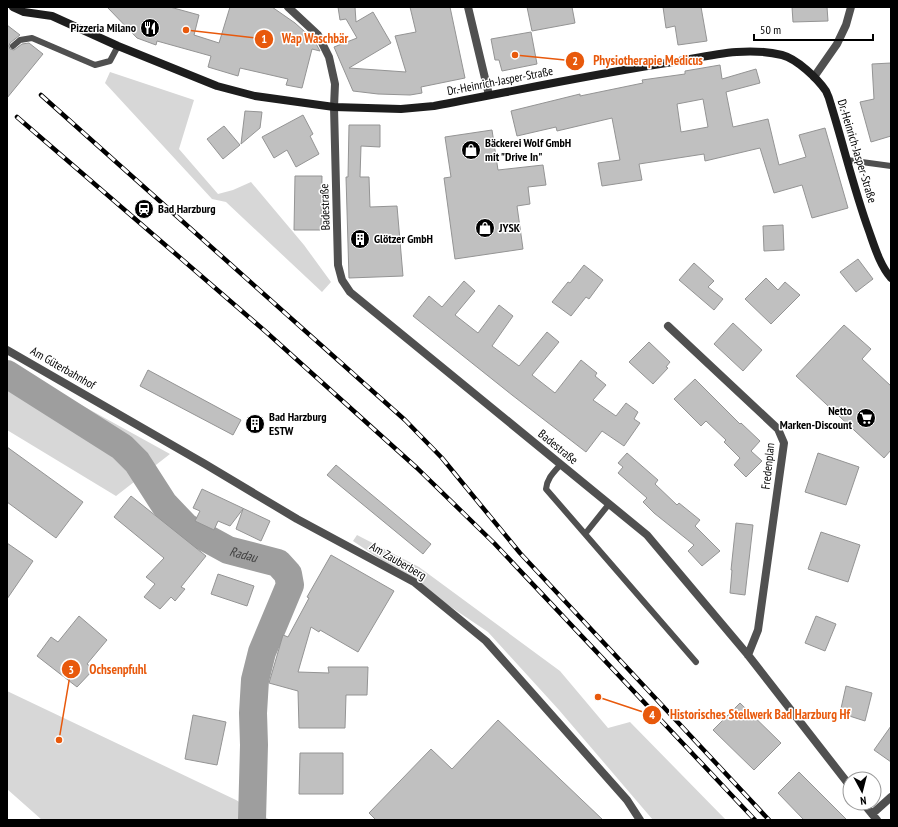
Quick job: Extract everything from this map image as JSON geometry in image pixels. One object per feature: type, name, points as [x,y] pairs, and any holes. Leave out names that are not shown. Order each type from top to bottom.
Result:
[{"type":"main road","name":"Dr.-Heinrich-Jasper-Straße","points":[[13,7],[24,12],[52,16],[118,46],[217,86],[255,96],[334,107],[401,109],[434,106],[635,68],[733,52],[760,51],[784,55],[802,66],[814,77],[826,92],[863,214],[878,256],[891,278]]},
{"type":"main road","name":"Dr.-Heinrich-Jasper-Straße","points":[[42,7],[52,16]]},
{"type":"street","name":"Badestraße","points":[[288,7],[318,34],[326,52],[335,84],[334,107],[338,265],[342,280],[350,292],[647,535],[748,655],[842,776]]},
{"type":"street","points":[[468,7],[489,95]]},
{"type":"street","points":[[814,77],[837,44],[846,25],[851,7]]},
{"type":"street","name":"Fredenplan","points":[[668,326],[778,428],[784,443],[758,630],[748,655]]},
{"type":"street","name":"Am Güterbahnhof","points":[[7,350],[106,407]]},
{"type":"street","name":"Am Zauberberg","points":[[106,407],[297,519],[414,582],[486,641],[628,800],[640,820]]},
{"type":"street","points":[[875,817],[891,797]]},
{"type":"lane","points":[[13,46],[20,40],[32,38],[95,65],[110,61],[118,46]]},
{"type":"lane","points":[[847,160],[891,166]]},
{"type":"lane","points":[[561,464],[550,477],[547,482],[546,489],[696,662]]},
{"type":"lane","points":[[585,534],[609,504]]},
{"type":"shaded area","points":[[110,72],[194,100],[179,149],[218,194],[233,190],[251,182],[304,245],[331,282],[322,292],[226,202],[212,199],[105,83]]},
{"type":"shaded area","points":[[7,364],[170,454],[116,496],[7,430]]},
{"type":"shaded area","points":[[357,535],[419,567],[560,671],[608,728],[630,722],[726,820],[653,820],[559,710],[488,632],[353,541]]},
{"type":"shaded area","points":[[7,691],[236,800],[270,820],[42,820],[7,789]]},
{"type":"building","points":[[107,7],[170,7],[199,15],[194,35],[219,43],[230,7],[272,7],[295,23],[314,40],[320,51],[312,49],[302,88],[286,85],[288,79],[240,68],[238,76],[208,67],[211,56],[157,41],[156,45],[137,38]]},
{"type":"building","points":[[338,7],[355,7],[356,22],[373,12],[391,43],[349,68],[406,72],[395,36],[416,32],[410,7],[450,7],[465,78],[421,87],[422,93],[410,95],[378,94],[353,91],[334,47],[357,38],[346,19],[340,20]]},
{"type":"building","points":[[527,7],[572,7],[575,23],[532,31]]},
{"type":"building","points":[[663,7],[701,7],[707,41],[678,45],[675,26],[666,28]]},
{"type":"building","points":[[792,7],[827,7],[828,21],[793,22]]},
{"type":"building","points":[[7,25],[20,35],[10,43],[10,49],[14,50],[22,44],[29,43],[43,54],[7,98]]},
{"type":"building","points":[[531,32],[537,64],[502,71],[499,60],[495,60],[491,39]]},
{"type":"building","points":[[891,63],[891,136],[871,142],[860,102],[874,99],[872,64]]},
{"type":"building","points":[[720,65],[722,79],[756,69],[760,83],[726,92],[733,127],[768,119],[779,165],[806,157],[799,135],[825,128],[848,208],[812,218],[802,185],[774,193],[760,148],[705,161],[704,154],[639,164],[642,180],[602,186],[598,163],[620,160],[612,118],[557,131],[556,127],[517,136],[511,111],[580,94],[580,96],[643,83],[642,80],[685,74],[685,71]],"holes":[[[703,99],[708,127],[681,132],[677,104]]]},
{"type":"building","points":[[245,111],[262,112],[260,128],[241,144]]},
{"type":"building","points":[[303,115],[313,134],[310,136],[319,154],[296,167],[287,150],[274,158],[262,137]]},
{"type":"building","points":[[349,125],[380,125],[380,147],[361,146],[360,177],[369,177],[370,207],[397,206],[403,276],[349,278],[346,177],[348,177]]},
{"type":"building","points":[[224,126],[240,145],[223,159],[207,139]]},
{"type":"building","name":"JYSK","points":[[492,130],[498,170],[543,165],[546,185],[528,187],[530,204],[517,206],[523,249],[455,259],[444,178],[451,177],[445,137]]},
{"type":"building","points":[[295,176],[322,176],[321,230],[294,230]]},
{"type":"building","points":[[783,225],[784,250],[764,251],[763,226]]},
{"type":"building","points":[[858,259],[873,279],[856,292],[840,272]]},
{"type":"building","points":[[694,263],[714,281],[708,287],[723,299],[714,310],[679,280]]},
{"type":"building","points":[[584,265],[603,280],[589,299],[586,297],[571,316],[552,302]]},
{"type":"building","points":[[766,278],[778,290],[785,282],[800,295],[771,324],[745,299]]},
{"type":"building","points":[[464,281],[475,291],[455,315],[478,333],[499,305],[513,316],[492,346],[519,366],[547,332],[559,342],[532,375],[555,393],[581,360],[597,373],[595,376],[606,385],[593,400],[616,416],[626,403],[638,412],[634,419],[640,423],[624,446],[602,431],[586,452],[413,316],[429,296],[442,307]]},
{"type":"building","points":[[733,323],[762,350],[743,371],[714,344]]},
{"type":"building","name":"Netto Marken-Discount","points":[[844,325],[871,349],[862,359],[891,386],[891,450],[884,458],[796,376]]},
{"type":"building","points":[[649,342],[670,362],[666,367],[668,368],[653,384],[629,362]]},
{"type":"building","points":[[148,370],[241,420],[233,435],[140,386]]},
{"type":"building","points":[[695,379],[740,424],[741,423],[760,441],[751,451],[762,461],[746,477],[734,465],[740,458],[724,442],[726,440],[706,421],[701,426],[674,399]]},
{"type":"building","points":[[7,447],[83,502],[56,538],[7,502]]},
{"type":"building","points":[[627,453],[658,480],[655,484],[677,505],[679,503],[700,520],[695,526],[720,551],[702,566],[688,551],[694,545],[654,513],[643,502],[647,498],[618,473],[623,467],[618,463]]},
{"type":"building","points":[[818,453],[859,467],[846,505],[805,492]]},
{"type":"building","points":[[336,465],[431,544],[423,554],[327,475]]},
{"type":"building","points":[[202,489],[270,521],[261,541],[236,529],[243,509],[230,526],[218,521],[214,530],[195,521],[200,511],[193,508]]},
{"type":"building","points":[[131,496],[206,556],[181,587],[185,589],[175,601],[171,597],[160,609],[144,597],[155,584],[146,577],[164,558],[114,517]]},
{"type":"building","points":[[736,523],[753,525],[745,595],[730,593]]},
{"type":"building","points":[[821,532],[860,545],[848,582],[808,569]]},
{"type":"building","points":[[7,543],[33,561],[7,599]]},
{"type":"building","points":[[331,555],[394,591],[358,652],[320,630],[319,632],[311,627],[298,672],[329,673],[328,667],[368,667],[367,695],[346,695],[345,728],[299,728],[298,691],[269,683],[283,635],[288,637],[309,598],[307,597]]},
{"type":"building","points":[[218,574],[254,586],[247,606],[211,594]]},
{"type":"building","points":[[79,616],[107,640],[87,664],[94,669],[77,687],[37,656],[51,637],[58,642]]},
{"type":"building","points":[[816,616],[836,624],[825,651],[805,643]]},
{"type":"building","points":[[846,686],[872,693],[865,721],[840,713]]},
{"type":"building","points":[[740,703],[781,743],[754,770],[713,730]]},
{"type":"building","points":[[193,715],[226,722],[217,765],[185,759]]},
{"type":"building","points":[[498,720],[603,820],[376,820],[369,813],[431,749],[452,769]]},
{"type":"building","points":[[891,726],[891,762],[874,750]]},
{"type":"building","points":[[300,753],[343,753],[343,794],[299,794]]},
{"type":"building","points":[[799,772],[847,820],[804,820],[778,793]]},
{"type":"waterway","name":"Radau","points":[[7,374],[122,447],[137,462],[164,504],[186,527],[228,550],[278,563],[288,574],[290,585],[262,652],[255,680],[253,713],[254,745],[252,820]]},
{"type":"railway","points":[[41,95],[405,420],[442,458],[520,553],[769,820]]},
{"type":"railway","points":[[17,117],[265,331],[417,468],[494,543],[755,820]]},
{"type":"place","name":"Pizzeria Milano","points":[[150,28]]},
{"type":"place","name":"Wap Waschbär","points":[[186,30]]},
{"type":"place","name":"Physiotherapie Medicus","points":[[515,55]]},
{"type":"place","name":"Bäckerei Wolf GmbH mit \"Drive In\"","points":[[471,150]]},
{"type":"place","name":"Bad Harzburg","points":[[144,209]]},
{"type":"place","name":"JYSK","points":[[485,228]]},
{"type":"place","name":"Glötzer GmbH","points":[[360,239]]},
{"type":"place","name":"Netto Marken-Discount","points":[[866,418]]},
{"type":"place","name":"Bad Harzburg ESTW","points":[[255,424]]},
{"type":"place","name":"Historisches Stellwerk Bad Harzburg Hf","points":[[598,697]]},
{"type":"place","name":"Ochsenpfuhl","points":[[59,740]]}]
